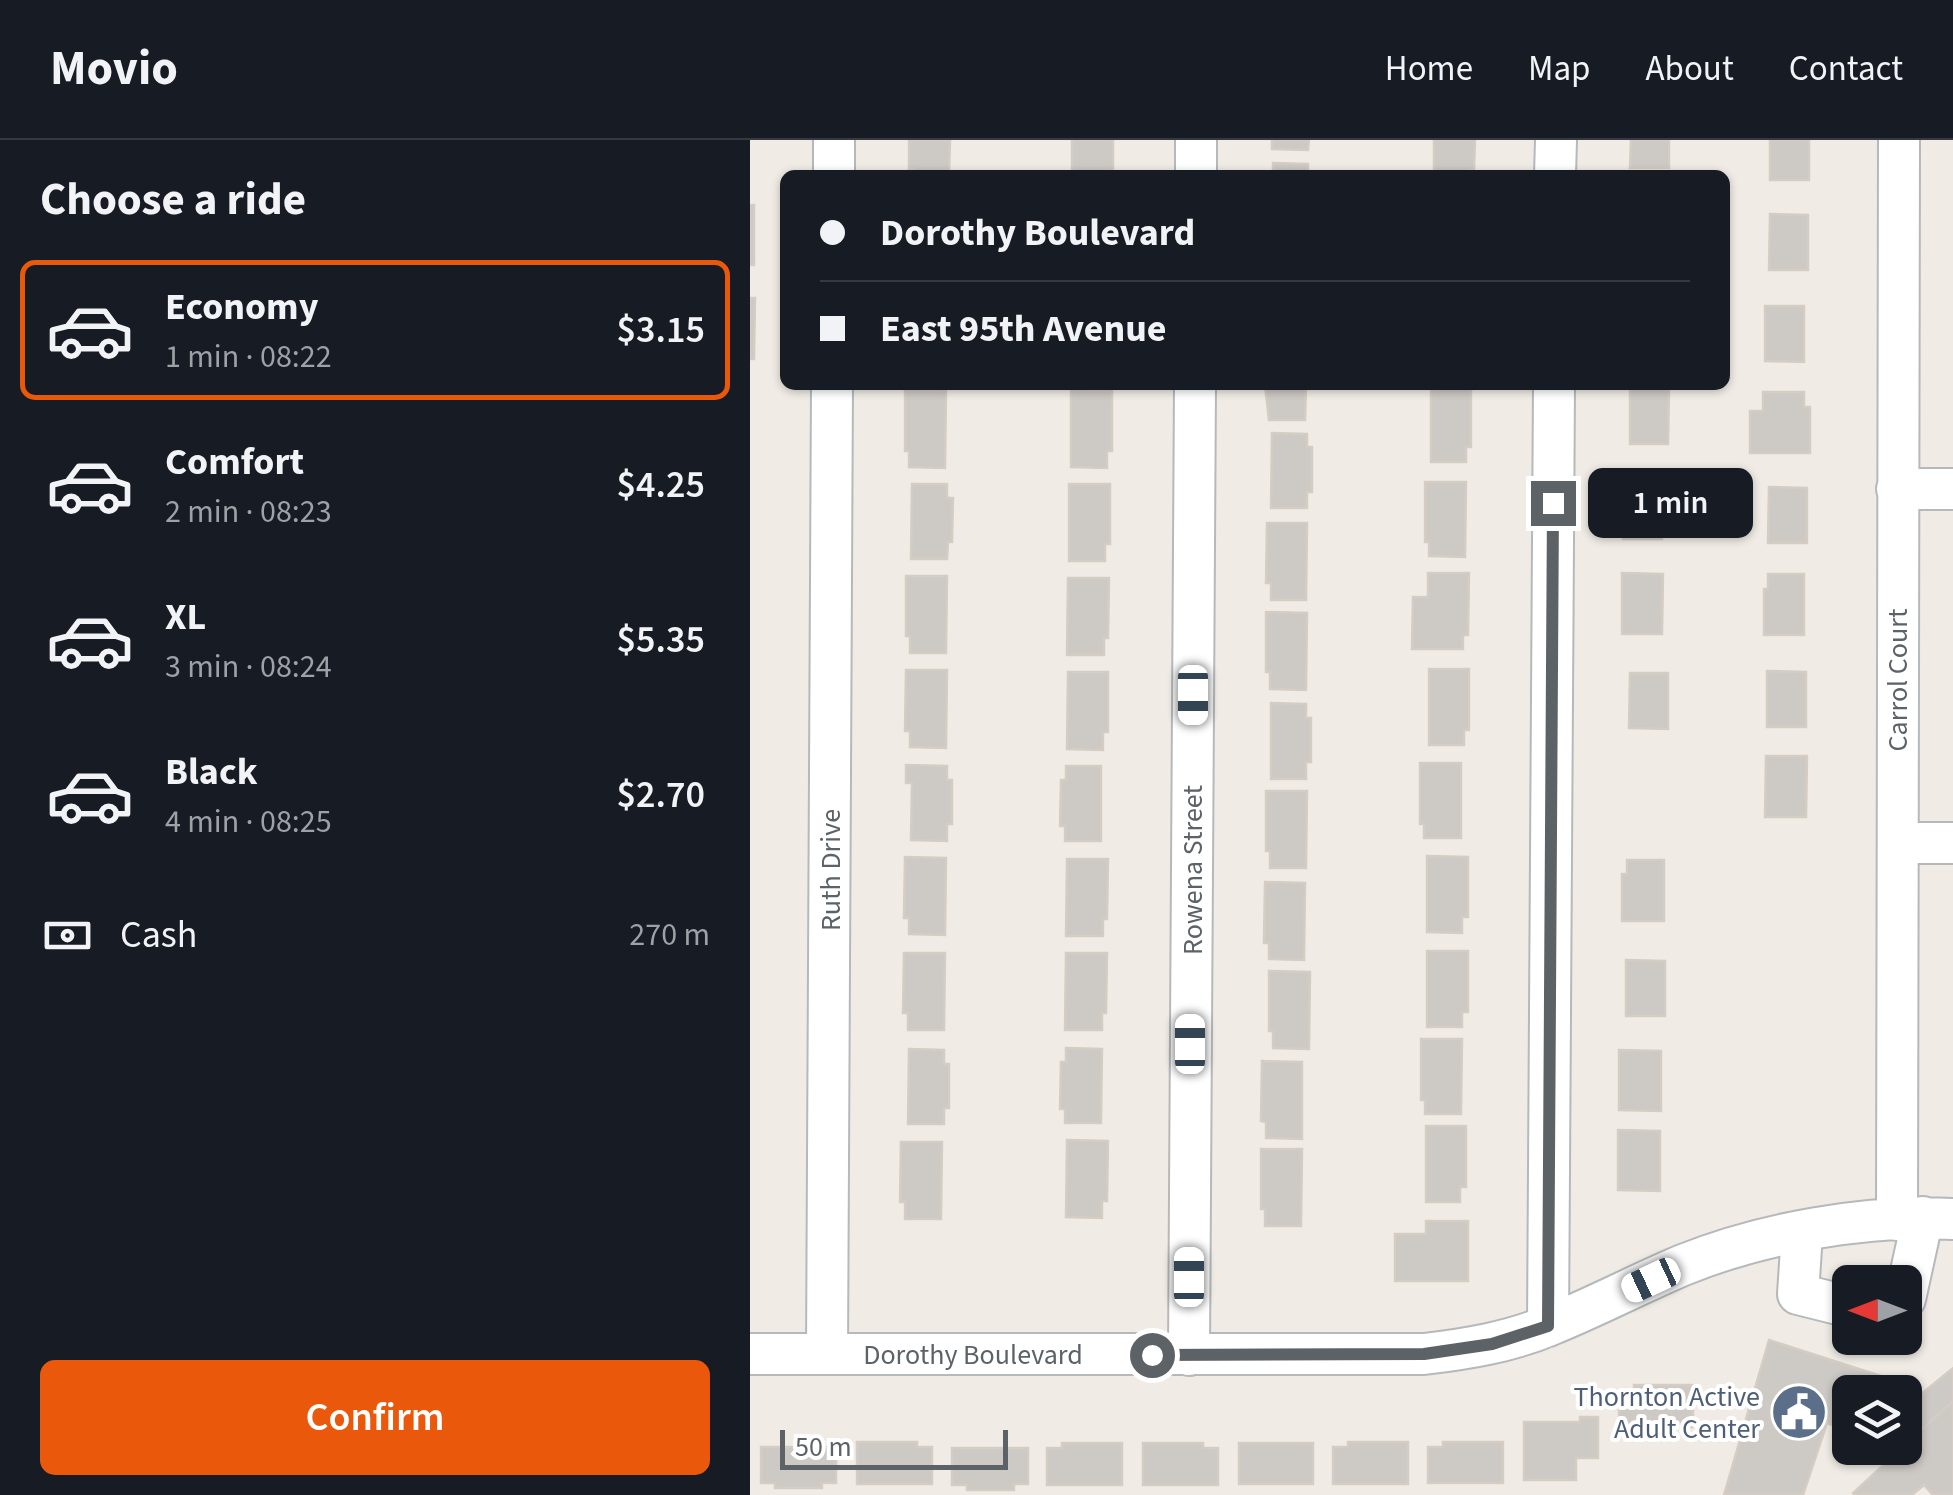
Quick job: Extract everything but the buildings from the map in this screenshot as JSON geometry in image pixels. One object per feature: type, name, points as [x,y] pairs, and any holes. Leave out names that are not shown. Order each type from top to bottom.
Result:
[{"type":"street","points":[[834,140],[834,170]]},
{"type":"street","points":[[1196,140],[1196,170]]},
{"type":"street","points":[[1556,140],[1556,170]]},
{"type":"street","name":"Carrol Court","points":[[1900,140],[1898,843],[1924,1219],[1913,1265]]},
{"type":"street","name":"Ruth Drive","points":[[827,1354],[832,390]]},
{"type":"street","name":"Rowena Street","points":[[1189,1355],[1194,390]]},
{"type":"street","points":[[1548,1326],[1554,390]]},
{"type":"street","points":[[1897,489],[1953,490]]},
{"type":"street","points":[[1898,843],[1953,844]]},
{"type":"street","name":"Dorothy Boulevard","points":[[750,1354],[1424,1354],[1492,1344],[1548,1326],[1686,1264],[1763,1240],[1924,1219]]},
{"type":"street","points":[[1802,1233],[1798,1294],[1832,1302]]},
{"type":"place","name":"Thornton Active Adult Center","points":[[1799,1412]]},
{"type":"route","points":[[1152,1355],[1424,1354],[1492,1344],[1548,1326],[1553,503]]}]
